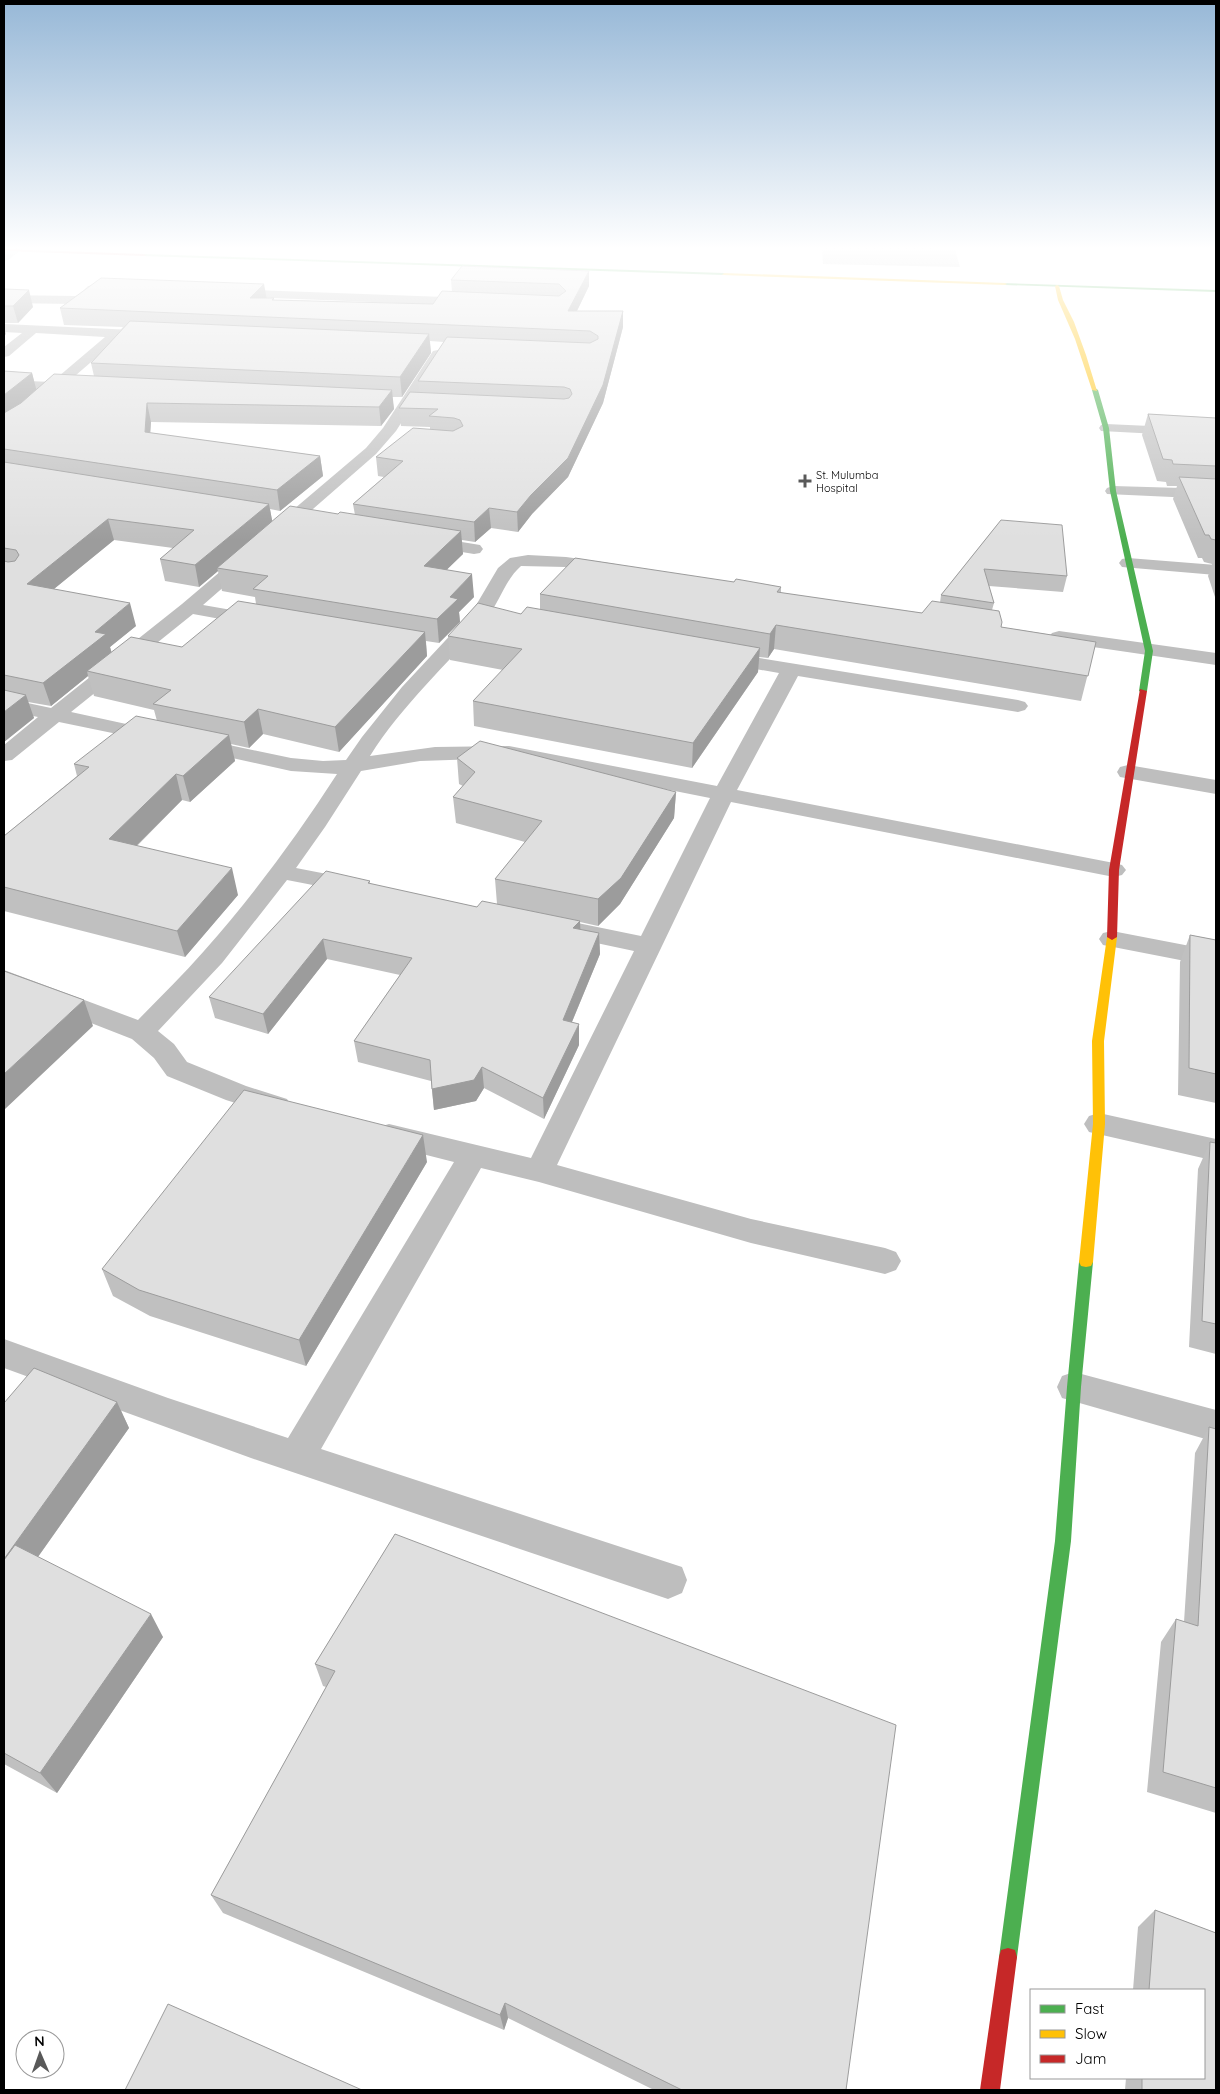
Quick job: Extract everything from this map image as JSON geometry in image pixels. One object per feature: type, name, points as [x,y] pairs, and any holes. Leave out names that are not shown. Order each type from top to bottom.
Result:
[{"type":"main road","points":[[990,2090],[1063,1541],[1074,1387],[1099,1124],[1098,1041],[1112,939],[1114,870],[1128,772],[1149,651],[1113,491],[1106,428],[1080,345]]},
{"type":"street","points":[[4,353],[14,345]]},
{"type":"street","points":[[4,428],[104,345]]},
{"type":"street","points":[[4,755],[57,715],[189,608],[371,451],[447,347],[423,346]]},
{"type":"street","points":[[4,384],[95,388]]},
{"type":"street","points":[[388,402],[427,404]]},
{"type":"street","points":[[1106,428],[1216,433]]},
{"type":"street","points":[[382,438],[400,440]]},
{"type":"street","points":[[1113,491],[1216,494]]},
{"type":"street","points":[[270,517],[309,523]]},
{"type":"street","points":[[406,538],[474,548]]},
{"type":"street","points":[[142,1032],[213,957],[282,872],[314,827],[369,741],[436,650],[480,615],[504,572],[516,562],[540,559],[624,570]]},
{"type":"street","points":[[1128,563],[1216,570]]},
{"type":"street","points":[[189,608],[274,623]]},
{"type":"street","points":[[480,615],[499,619]]},
{"type":"street","points":[[1042,635],[1216,659]]},
{"type":"street","points":[[703,655],[1018,706]]},
{"type":"street","points":[[539,1171],[724,793],[791,670]]},
{"type":"street","points":[[4,704],[279,762],[324,768],[353,766],[390,758],[423,754],[509,752],[1114,870]]},
{"type":"street","points":[[1128,772],[1216,787]]},
{"type":"street","points":[[282,872],[378,891]]},
{"type":"street","points":[[543,924],[649,946]]},
{"type":"street","points":[[1112,939],[1216,959]]},
{"type":"street","points":[[4,979],[142,1032],[164,1050],[177,1069],[236,1093],[305,1114]]},
{"type":"street","points":[[1099,1124],[1216,1150]]},
{"type":"street","points":[[361,1128],[539,1171],[751,1230],[885,1261]]},
{"type":"street","points":[[297,1457],[472,1155]]},
{"type":"street","points":[[4,1353],[84,1384],[297,1457],[668,1580]]},
{"type":"street","points":[[1074,1387],[1216,1426]]},
{"type":"building","points":[[108,345],[422,345],[400,377],[91,363]]},
{"type":"building","points":[[442,345],[614,345],[603,385],[568,458],[517,512],[489,508],[474,522],[353,504],[403,461],[376,457],[413,428],[453,431],[463,426],[460,420],[454,418],[429,416],[438,409],[399,408],[410,392],[564,399],[569,398],[572,394],[570,389],[564,387],[418,381]]},
{"type":"building","points":[[4,371],[32,373],[4,395]]},
{"type":"building","points":[[54,374],[392,390],[379,407],[147,403],[145,432],[320,456],[277,490],[4,449],[4,413],[21,403]]},
{"type":"building","points":[[1148,414],[1216,418],[1216,466],[1173,464],[1172,460],[1163,459]]},
{"type":"building","points":[[4,462],[269,504],[195,565],[160,559],[194,530],[108,519],[27,584],[130,603],[95,632],[106,634],[43,683],[4,675],[4,561],[15,561],[19,555],[16,550],[4,548]]},
{"type":"building","points":[[1179,477],[1216,479],[1216,540],[1211,539],[1209,535],[1205,535]]},
{"type":"building","points":[[290,506],[461,531],[424,566],[472,574],[450,597],[458,599],[437,619],[253,589],[268,576],[217,568]]},
{"type":"building","points":[[1001,520],[1062,525],[1067,576],[984,569],[994,603],[941,595]]},
{"type":"building","points":[[575,558],[734,582],[736,579],[781,587],[777,592],[922,613],[932,601],[999,611],[1002,622],[1001,627],[1096,642],[1088,676],[776,625],[770,634],[540,594]]},
{"type":"building","points":[[238,601],[425,632],[335,727],[258,709],[244,722],[153,704],[171,690],[87,671],[131,637],[182,647]]},
{"type":"building","points":[[478,603],[521,614],[527,607],[760,648],[693,743],[473,701],[522,649],[448,636]]},
{"type":"building","points":[[4,690],[26,695],[4,712]]},
{"type":"building","points":[[136,716],[229,735],[183,776],[176,774],[109,839],[232,868],[177,931],[4,887],[4,836],[89,767],[74,764]]},
{"type":"building","points":[[480,741],[676,792],[621,878],[598,899],[495,879],[542,821],[453,797],[475,772],[457,758]]},
{"type":"building","points":[[326,871],[370,881],[368,883],[477,907],[482,901],[580,921],[573,928],[599,933],[563,1020],[579,1024],[543,1098],[482,1067],[474,1080],[432,1089],[430,1060],[354,1041],[412,958],[323,939],[263,1014],[209,997]]},
{"type":"building","points":[[1190,935],[1216,940],[1216,1074],[1189,1068]]},
{"type":"building","points":[[4,971],[84,1000],[4,1074]]},
{"type":"building","points":[[244,1090],[423,1135],[299,1340],[139,1290],[102,1269]]},
{"type":"building","points":[[1210,1142],[1216,1143],[1216,1324],[1202,1321]]},
{"type":"building","points":[[34,1368],[117,1402],[4,1559],[4,1403]]},
{"type":"building","points":[[1209,1427],[1216,1429],[1216,1788],[1163,1772],[1176,1619],[1198,1626]]},
{"type":"building","points":[[395,1534],[896,1725],[846,2090],[682,2090],[505,2003],[500,2015],[211,1895],[335,1671],[315,1664]]},
{"type":"building","points":[[15,1545],[151,1614],[40,1773],[4,1753],[4,1560]]},
{"type":"building","points":[[1155,1910],[1216,1933],[1216,2090],[1142,2090],[1142,2079],[1205,2079],[1205,1989],[1149,1989]]},
{"type":"building","points":[[168,2004],[362,2090],[125,2090]]},
{"type":"traffic: fast","points":[[1095,390],[1106,428],[1113,491],[1149,651],[1143,691]]},
{"type":"traffic: fast","points":[[1008,1957],[1063,1541],[1074,1387],[1086,1262]]},
{"type":"traffic: slow","points":[[1080,345],[1095,390]]},
{"type":"traffic: slow","points":[[1086,1262],[1099,1124],[1098,1041],[1112,937]]},
{"type":"traffic: jam","points":[[1112,937],[1114,870],[1143,691]]},
{"type":"traffic: jam","points":[[990,2090],[1008,1957]]},
{"type":"place","name":"St. Mulumba Hospital","points":[[805,481]]}]
